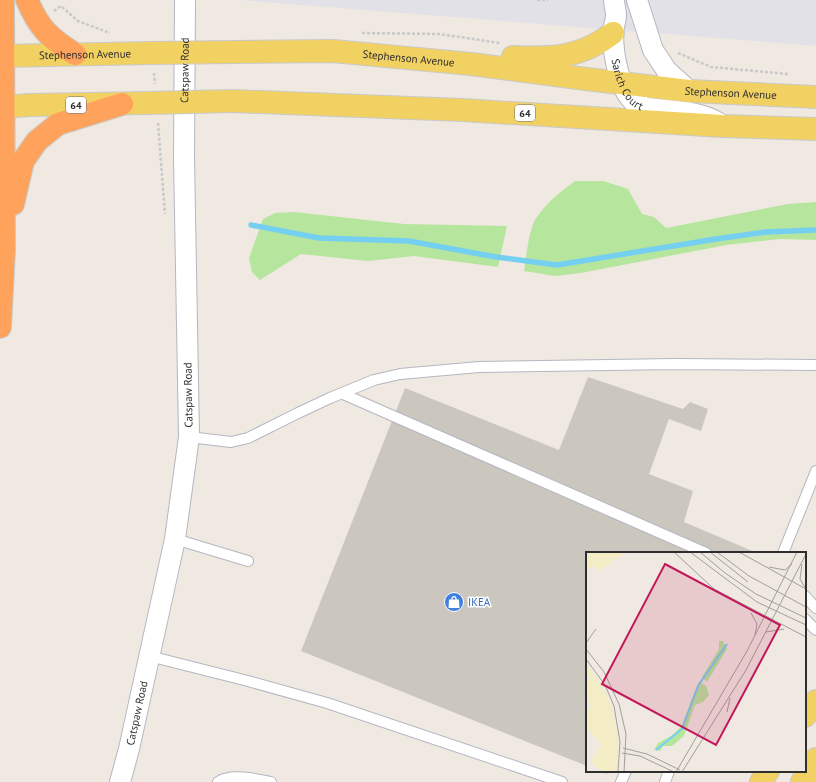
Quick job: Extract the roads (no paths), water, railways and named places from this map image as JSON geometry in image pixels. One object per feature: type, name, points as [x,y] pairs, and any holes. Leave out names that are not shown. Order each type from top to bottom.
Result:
[{"type":"highway","points":[[0,327],[4,250],[2,107],[3,0]]},
{"type":"highway","points":[[27,0],[34,16],[44,30],[56,43],[75,54]]},
{"type":"highway","points":[[4,250],[23,161],[37,141],[58,124],[122,104]]},
{"type":"main road","points":[[471,64],[507,57],[542,58],[572,54],[600,44],[613,33]]},
{"type":"main road","name":"Stephenson Avenue","points":[[2,56],[75,54],[153,60],[236,52],[333,51],[471,64],[622,84],[689,90],[816,97]]},
{"type":"main road","name":"64","points":[[2,107],[30,105],[122,104],[154,106],[233,101],[462,110],[722,126],[816,129]]},
{"type":"main road","points":[[806,715],[816,701]]},
{"type":"main road","points":[[802,782],[816,759]]},
{"type":"main road","points":[[761,782],[767,772]]},
{"type":"street","name":"Catspaw Road","points":[[120,782],[176,539],[189,437],[184,158],[184,0]]},
{"type":"street","name":"Sarich Court","points":[[614,0],[616,15],[613,33],[615,56],[622,84],[629,97],[637,104],[655,109],[710,117],[722,126]]},
{"type":"street","points":[[637,0],[654,50],[667,72],[689,90]]},
{"type":"lane","points":[[189,437],[231,442],[248,438],[298,413],[374,380],[400,374],[461,368],[675,364],[816,365]]},
{"type":"lane","points":[[343,394],[704,552]]},
{"type":"lane","points":[[783,552],[816,471]]},
{"type":"lane","points":[[176,539],[248,561]]},
{"type":"lane","points":[[806,597],[816,608]]},
{"type":"lane","points":[[806,620],[816,630]]},
{"type":"lane","points":[[149,656],[327,703],[562,782]]},
{"type":"lane","points":[[621,782],[626,772]]},
{"type":"lane","points":[[665,782],[669,772]]},
{"type":"lane","points":[[218,782],[222,779],[235,777],[255,781],[271,782]]},
{"type":"waterway","points":[[251,225],[319,238],[409,241],[496,257],[557,265],[766,232],[816,230]]},
{"type":"place","name":"IKEA","points":[[454,602]]}]
